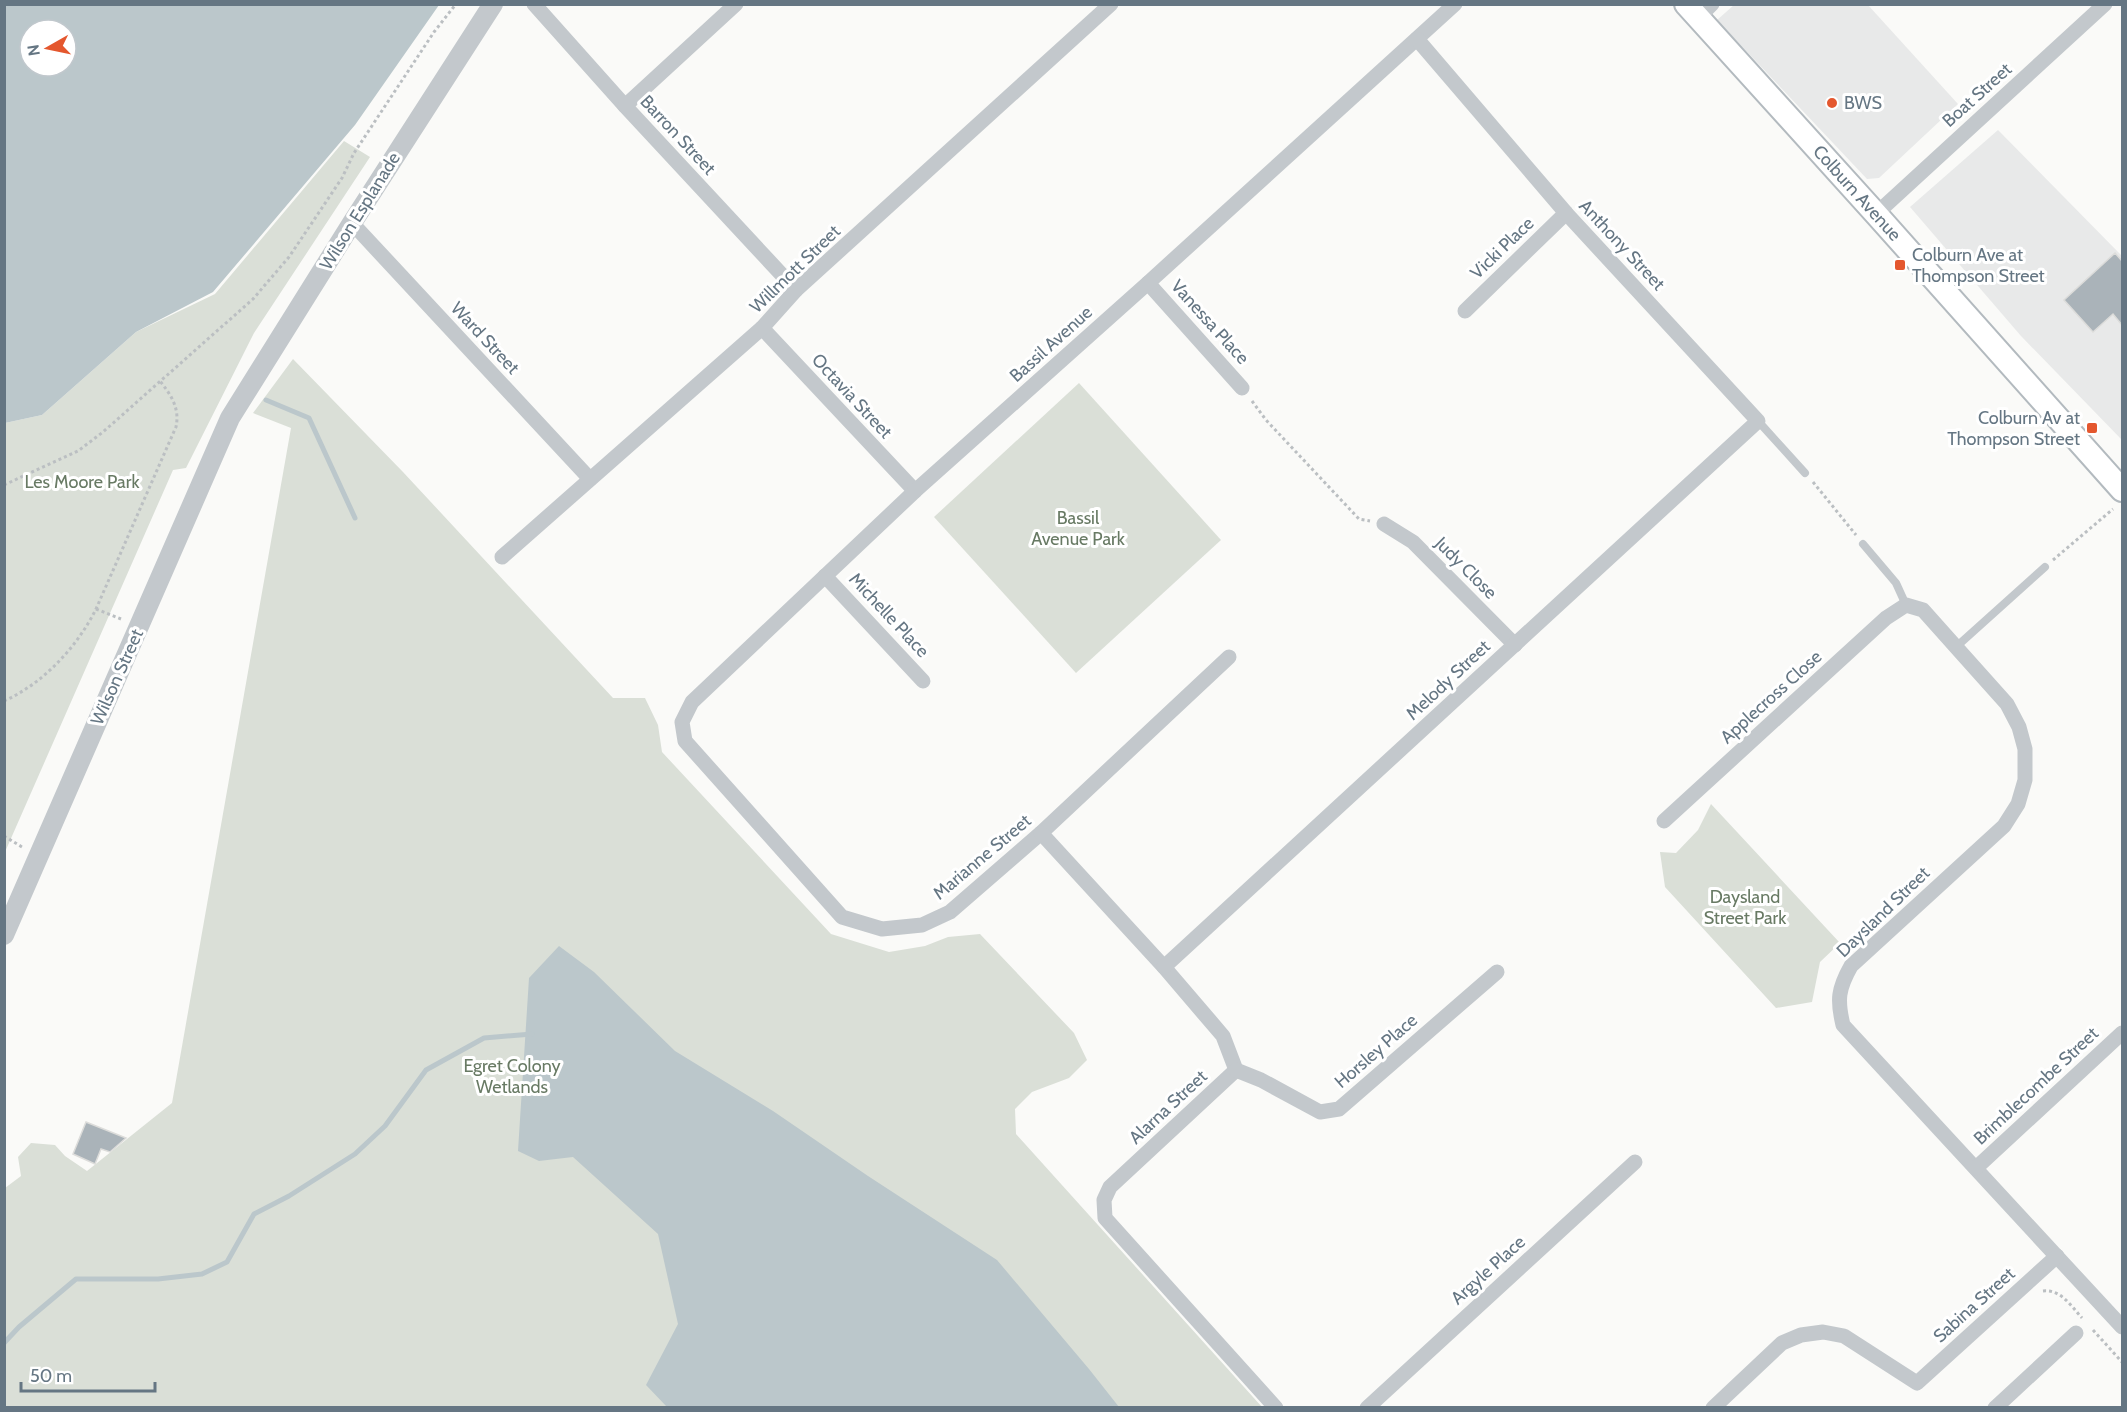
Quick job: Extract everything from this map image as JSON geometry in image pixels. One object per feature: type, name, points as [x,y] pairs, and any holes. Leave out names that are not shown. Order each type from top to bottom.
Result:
[{"type":"main road","name":"Colburn Avenue","points":[[1699,9],[2118,500]]},
{"type":"street","name":"Wilson Esplanade","points":[[230,418],[493,4]]},
{"type":"street","name":"Barron Street","points":[[534,4],[796,290]]},
{"type":"street","points":[[625,106],[736,4]]},
{"type":"street","points":[[1088,4],[1098,16]]},
{"type":"street","name":"Willmott Street","points":[[502,557],[762,328],[796,290],[1111,4]]},
{"type":"street","name":"Bassil Avenue","points":[[682,722],[692,702],[915,491],[1455,4]]},
{"type":"street","name":"Boat Street","points":[[1876,214],[2105,4]]},
{"type":"street","name":"Anthony Street","points":[[1417,39],[1566,213],[1758,421]]},
{"type":"street","name":"Vicki Place","points":[[1465,311],[1566,213]]},
{"type":"street","name":"Ward Street","points":[[352,223],[590,479]]},
{"type":"street","name":"Vanessa Place","points":[[1148,283],[1242,388]]},
{"type":"street","name":"Octavia Street","points":[[762,328],[915,491]]},
{"type":"street","name":"Wilson Street","points":[[4,935],[230,418]]},
{"type":"street","name":"Melody Street","points":[[1164,967],[1758,421]]},
{"type":"street","name":"Judy Close","points":[[1384,524],[1413,542],[1515,645]]},
{"type":"street","name":"Michelle Place","points":[[825,576],[923,681]]},
{"type":"street","name":"Daysland Street","points":[[1906,605],[1923,610],[2007,704],[2019,727],[2025,749],[2025,780],[2018,804],[2004,826],[1851,966],[1842,982],[1838,1003],[1843,1025],[2122,1327]]},
{"type":"street","name":"Applecross Close","points":[[1664,821],[1886,618],[1906,605]]},
{"type":"street","name":"Marianne Street","points":[[682,722],[685,741],[842,916],[882,929],[922,925],[950,912],[1041,833],[1229,657]]},
{"type":"street","points":[[1041,833],[1164,967],[1223,1036],[1236,1070]]},
{"type":"street","name":"Horsley Place","points":[[1236,1070],[1261,1080],[1320,1112],[1339,1109],[1497,972]]},
{"type":"street","name":"Brimblecombe Street","points":[[1976,1168],[2122,1034]]},
{"type":"street","name":"Alarna Street","points":[[1236,1070],[1110,1187],[1104,1200],[1105,1218],[1276,1407]]},
{"type":"street","name":"Argyle Place","points":[[1367,1407],[1635,1162]]},
{"type":"street","name":"Sabina Street","points":[[1713,1407],[1782,1343],[1801,1335],[1823,1332],[1844,1336],[1917,1383],[2057,1256]]},
{"type":"street","points":[[1995,1407],[2076,1333]]},
{"type":"lane","name":"Anthony Street","points":[[1758,421],[1805,472]]},
{"type":"lane","points":[[1863,544],[1896,584],[1906,605]]},
{"type":"lane","points":[[1956,647],[2045,567]]},
{"type":"path","points":[[4,485],[78,451],[103,432],[253,298],[289,257],[342,178],[354,153],[434,32],[456,4]]},
{"type":"path","points":[[4,701],[43,677],[85,631],[96,609],[176,427],[178,418],[172,396],[160,381]]},
{"type":"path","points":[[1242,388],[1266,420],[1359,519],[1384,524]]},
{"type":"path","points":[[1805,472],[1863,544]]},
{"type":"path","points":[[2045,567],[2118,500]]},
{"type":"path","points":[[96,609],[121,619]]},
{"type":"path","points":[[4,836],[22,847]]},
{"type":"shaded area","points":[[4,5],[439,5],[355,125],[213,292],[136,332],[42,415],[5,423]]},
{"type":"shaded area","points":[[1734,5],[1868,5],[1958,104],[1879,178],[1867,179],[1717,20]]},
{"type":"shaded area","points":[[1998,130],[2122,256],[2122,440],[2021,336],[1910,207]]},
{"type":"shaded area","points":[[559,946],[594,972],[675,1051],[773,1111],[997,1260],[1119,1407],[667,1407],[646,1385],[678,1324],[658,1234],[573,1157],[539,1161],[518,1151],[529,978]]},
{"type":"green space","name":"Les Moore Park","points":[[344,141],[370,157],[254,333],[186,468],[173,470],[5,852],[5,423],[42,415],[136,332],[215,294]]},
{"type":"green space","name":"Egret Colony Wetlands","points":[[293,359],[403,472],[613,698],[645,698],[658,725],[662,752],[831,934],[889,952],[925,946],[948,937],[980,934],[1074,1033],[1087,1060],[1069,1078],[1032,1092],[1015,1109],[1016,1134],[1262,1407],[5,1408],[5,1188],[21,1176],[18,1157],[31,1143],[55,1145],[65,1156],[87,1171],[172,1103],[291,428],[253,413]]},
{"type":"green space","name":"Bassil Avenue Park","points":[[1079,383],[1221,540],[1076,673],[934,517]]},
{"type":"green space","name":"Daysland Street Park","points":[[1711,804],[1840,943],[1820,962],[1812,1002],[1776,1008],[1665,887],[1660,852],[1676,853],[1698,830]]},
{"type":"building","points":[[2115,253],[2122,261],[2122,325],[2113,314],[2093,332],[2064,300]]},
{"type":"building","points":[[86,1122],[126,1138],[110,1152],[101,1149],[95,1164],[73,1154]]},
{"type":"waterway","points":[[266,400],[309,418],[355,518]]},
{"type":"waterway","points":[[4,1343],[19,1327],[76,1279],[158,1279],[202,1274],[227,1262],[254,1214],[289,1196],[355,1154],[385,1126],[426,1070],[484,1038],[532,1034]]},
{"type":"place","name":"BWS","points":[[1832,103]]},
{"type":"place","name":"Colburn Ave at Thompson Street","points":[[1900,265]]},
{"type":"place","name":"Colburn Av at Thompson Street","points":[[2092,428]]}]
